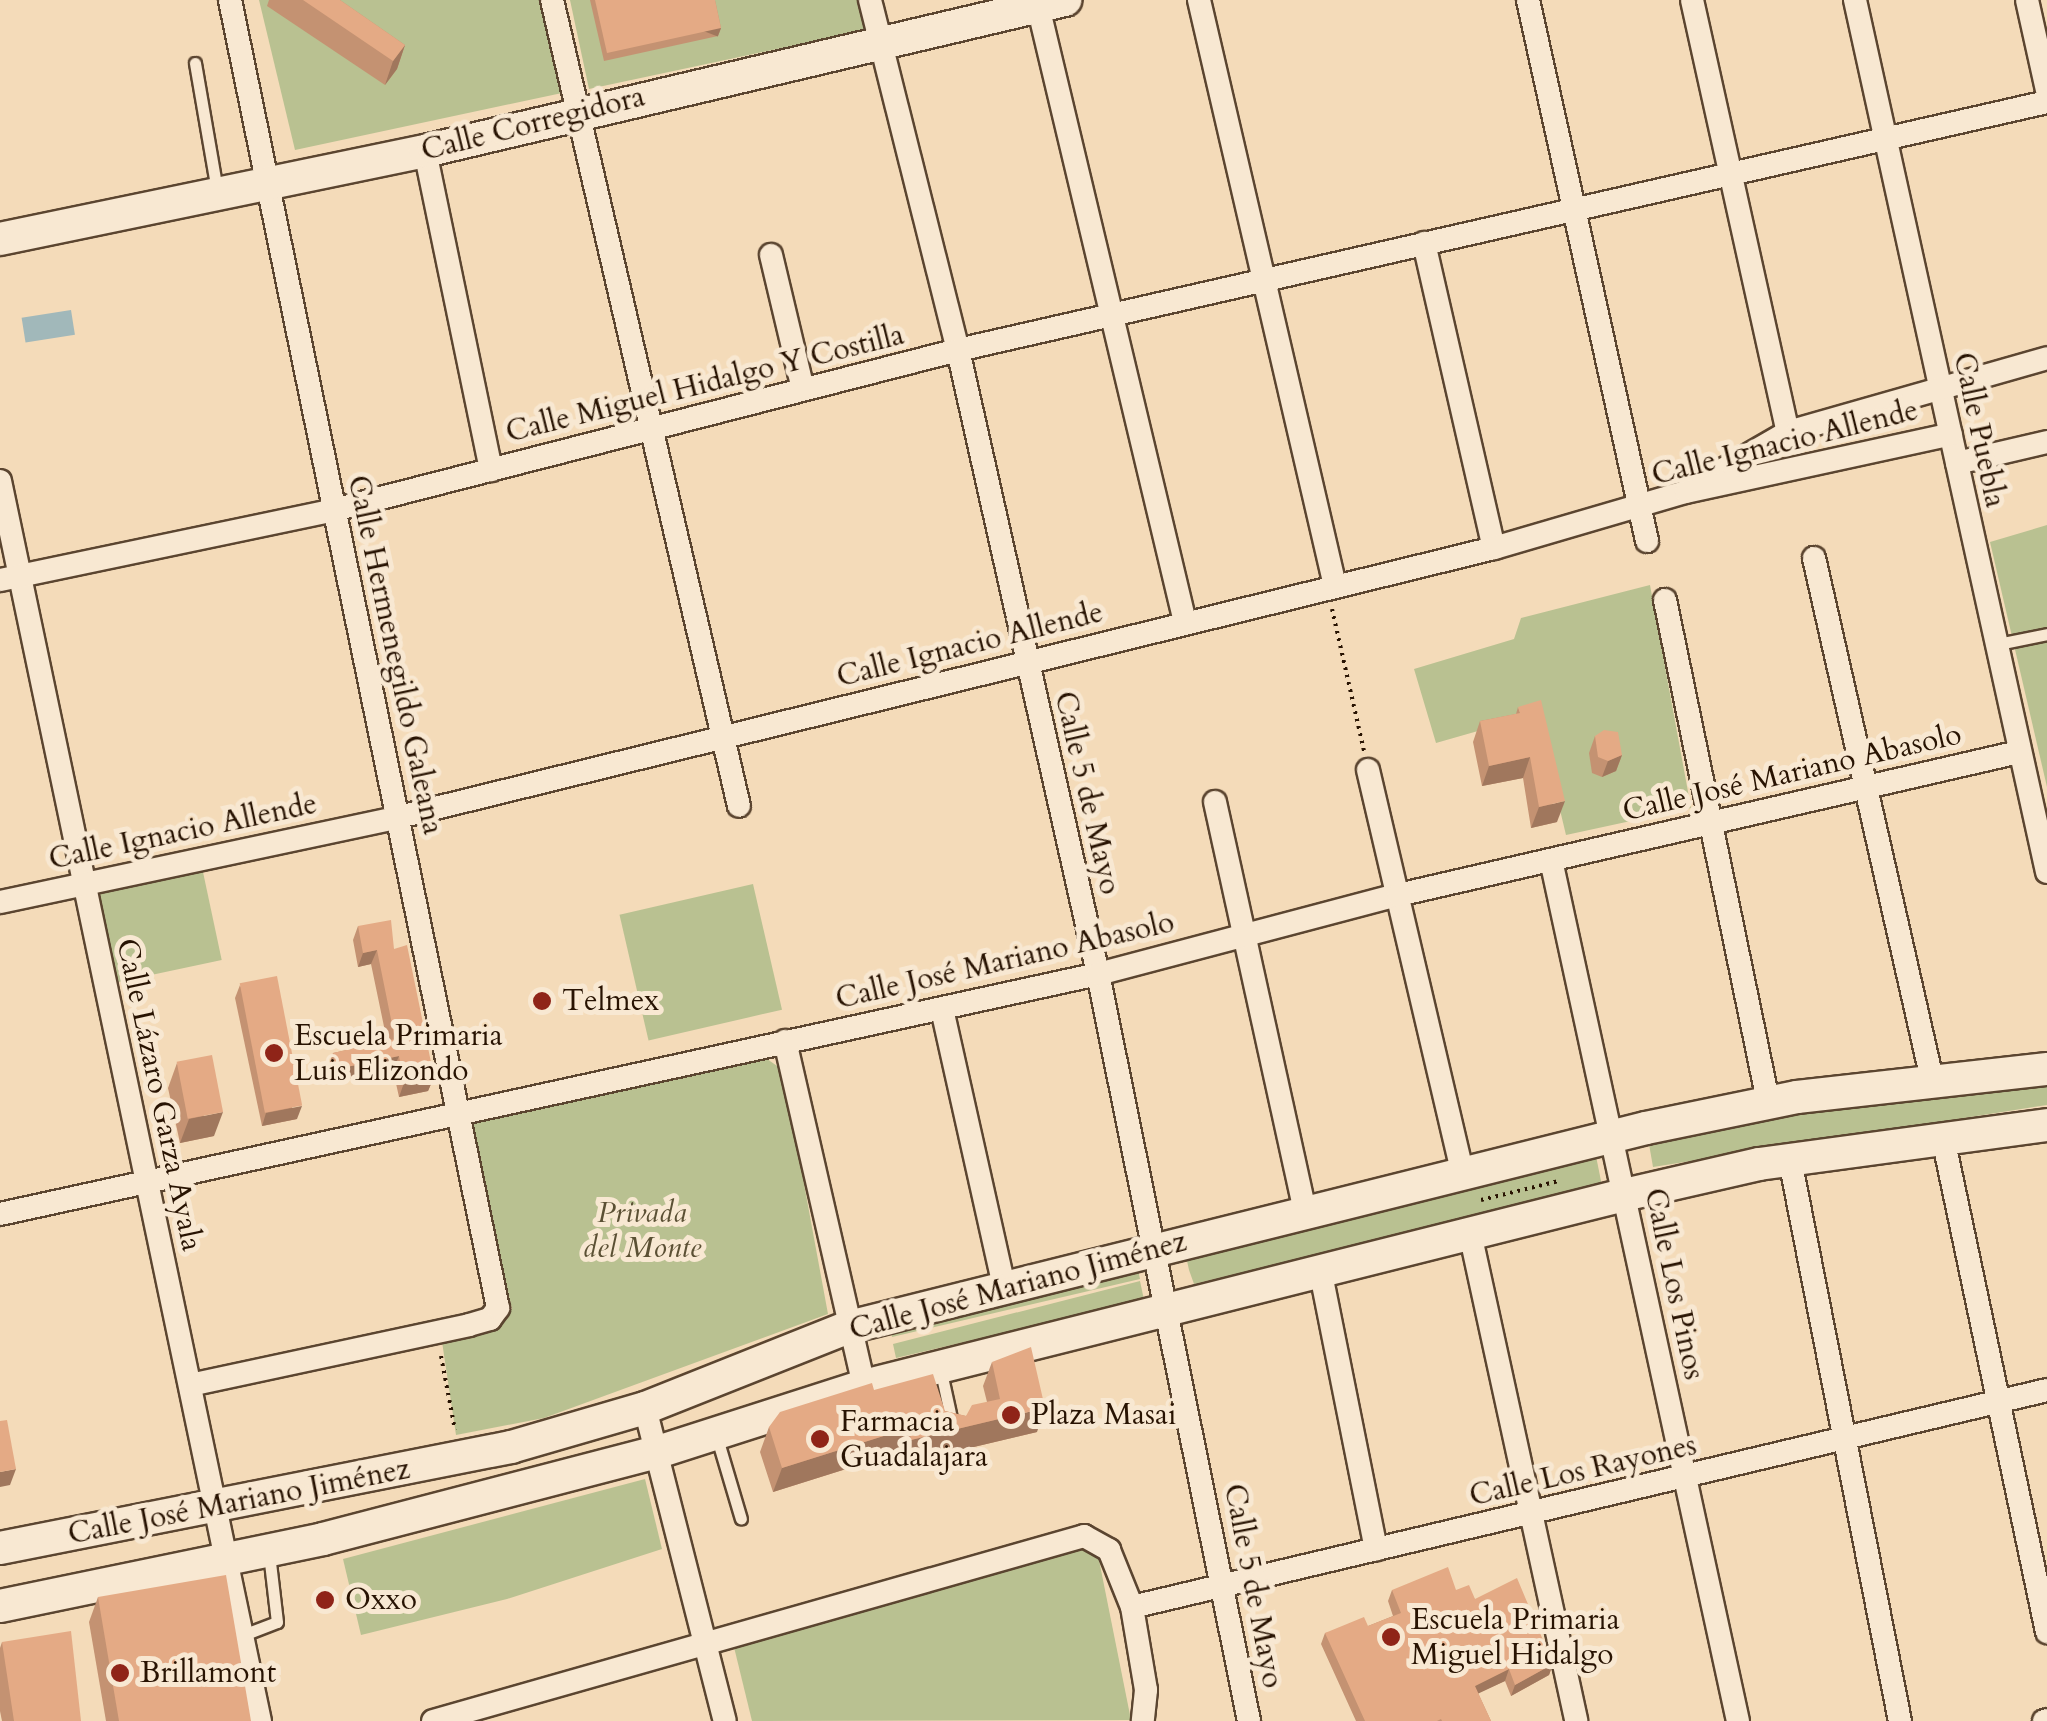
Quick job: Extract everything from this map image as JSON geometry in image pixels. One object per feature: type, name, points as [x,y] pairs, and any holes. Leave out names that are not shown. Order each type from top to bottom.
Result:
[{"type":"street","name":"Calle Hermenegildo Galeana","points":[[230,0],[398,817],[454,1112],[496,1293],[498,1308],[490,1319],[436,1330]]},
{"type":"street","points":[[552,0],[738,806]]},
{"type":"street","name":"Calle 5 de Mayo","points":[[870,0],[958,350],[1098,974],[1169,1307],[1249,1721]]},
{"type":"street","points":[[1199,0],[1268,280],[1331,587]]},
{"type":"street","points":[[1528,0],[1647,540]]},
{"type":"street","points":[[1692,0],[1788,432]]},
{"type":"street","name":"Calle Puebla","points":[[1856,0],[1882,140],[2047,872]]},
{"type":"street","points":[[2027,0],[2047,90]]},
{"type":"street","name":"Calle Corregidora","points":[[0,239],[425,151],[576,112],[1051,3]]},
{"type":"street","points":[[1051,3],[1112,316],[1185,622]]},
{"type":"street","name":"Calle Miguel Hidalgo Y Costilla","points":[[10,578],[334,510],[958,350],[1576,209],[1732,169],[2047,102]]},
{"type":"street","points":[[425,151],[491,470]]},
{"type":"street","points":[[1424,242],[1494,548]]},
{"type":"street","points":[[771,256],[803,389]]},
{"type":"street","name":"Calle Ignacio Allende","points":[[1686,492],[1788,432],[2047,358]]},
{"type":"street","name":"Calle Ignacio Allende","points":[[0,902],[398,817],[1494,548],[1642,509],[1686,492],[1951,434]]},
{"type":"street","points":[[1957,463],[2047,442]]},
{"type":"street","name":"Calle Lázaro Garza Ayala","points":[[0,481],[10,578],[84,884],[260,1721]]},
{"type":"street","points":[[1814,558],[1933,1084]]},
{"type":"street","points":[[1665,600],[1768,1102]]},
{"type":"street","name":"Calle José Mariano Abasolo","points":[[0,1214],[1098,974],[1398,895],[2019,752]]},
{"type":"street","points":[[1368,770],[1463,1175]]},
{"type":"street","points":[[1216,802],[1305,1211]]},
{"type":"street","name":"Calle Los Pinos","points":[[1551,860],[1738,1721]]},
{"type":"street","points":[[942,1009],[1004,1286]]},
{"type":"street","points":[[785,1041],[864,1386]]},
{"type":"street","name":"Calle José Mariano Jiménez","points":[[0,1548],[494,1451],[645,1408],[850,1327],[1614,1137],[1768,1102],[2047,1069]]},
{"type":"street","name":"Calle José Mariano Jiménez","points":[[0,1606],[269,1551],[658,1452],[864,1386],[1624,1195],[1790,1160],[2047,1125]]},
{"type":"street","points":[[1943,1138],[2047,1632]]},
{"type":"street","points":[[1790,1160],[1900,1721]]},
{"type":"street","points":[[1470,1233],[1576,1721]]},
{"type":"street","points":[[1320,1269],[1376,1550]]},
{"type":"street","points":[[190,1385],[436,1330]]},
{"type":"street","name":"Calle Los Rayones","points":[[1132,1607],[2047,1390]]},
{"type":"street","points":[[645,1408],[725,1721]]},
{"type":"street","points":[[433,1721],[1084,1536],[1108,1550],[1132,1607],[1146,1690],[1143,1721]]},
{"type":"lane","points":[[195,63],[218,194]]},
{"type":"lane","points":[[1993,644],[2047,634]]},
{"type":"lane","points":[[940,1368],[954,1432]]},
{"type":"lane","points":[[716,1434],[741,1519]]},
{"type":"lane","points":[[243,1634],[278,1622],[269,1551]]},
{"type":"path","points":[[1331,587],[1368,770]]},
{"type":"path","points":[[436,1330],[456,1434]]},
{"type":"green space","points":[[259,0],[542,0],[562,93],[295,150]]},
{"type":"green space","points":[[570,0],[860,0],[866,30],[589,89]]},
{"type":"green space","points":[[2047,525],[2047,787],[1990,542]]},
{"type":"green space","points":[[1650,585],[1691,808],[1566,835],[1537,714],[1436,743],[1414,669],[1514,639],[1521,618]]},
{"type":"green space","points":[[203,872],[222,960],[117,982],[98,894]]},
{"type":"green space","points":[[753,884],[782,1010],[649,1041],[620,915]]},
{"type":"green space","name":"Privada del Monte","points":[[767,1059],[783,1070],[828,1314],[544,1418],[456,1435],[441,1335],[499,1322],[512,1309],[468,1120]]},
{"type":"green space","points":[[2047,1080],[2047,1105],[1653,1167],[1649,1144],[1799,1110]]},
{"type":"green space","points":[[1596,1156],[1602,1186],[1194,1284],[1189,1270],[1186,1256]]},
{"type":"green space","points":[[1136,1260],[1140,1279],[892,1337],[889,1322]]},
{"type":"green space","points":[[1140,1281],[1144,1300],[896,1358],[893,1344]]},
{"type":"green space","points":[[645,1479],[662,1549],[507,1599],[361,1635],[343,1559]]},
{"type":"green space","points":[[1096,1545],[1131,1720],[752,1721],[733,1643]]},
{"type":"water","points":[[71,310],[75,335],[26,343],[22,318]]},
{"type":"building","points":[[303,0],[340,0],[405,45],[393,61]]},
{"type":"building","points":[[595,0],[715,0],[721,28],[607,53]]},
{"type":"building","points":[[1541,700],[1565,801],[1539,807],[1530,757],[1489,766],[1480,721],[1520,713],[1518,707]]},
{"type":"building","points":[[1604,730],[1618,732],[1622,755],[1608,761],[1598,757],[1595,736]]},
{"type":"building","points":[[391,920],[394,949],[407,945],[434,1077],[404,1083],[399,1056],[337,1069],[333,1053],[395,1039],[377,950],[363,953],[358,926]]},
{"type":"building","name":"Escuela Primaria Luis Elizondo","points":[[277,976],[302,1106],[265,1113],[240,983]]},
{"type":"building","points":[[212,1055],[223,1112],[188,1119],[177,1062]]},
{"type":"building","points":[[1031,1347],[1045,1408],[911,1440],[909,1428],[782,1468],[769,1427],[780,1412],[872,1383],[874,1390],[933,1374],[945,1411],[966,1416],[972,1405],[1000,1399],[992,1362]]},
{"type":"building","points":[[7,1420],[16,1469],[0,1472],[0,1421]]},
{"type":"building","points":[[1448,1567],[1456,1590],[1469,1585],[1475,1599],[1517,1578],[1553,1664],[1515,1685],[1509,1669],[1475,1686],[1491,1721],[1365,1721],[1325,1633],[1364,1617],[1368,1626],[1401,1613],[1392,1590]]},
{"type":"building","points":[[226,1575],[251,1721],[119,1721],[98,1597]]},
{"type":"building","points":[[71,1631],[81,1721],[14,1721],[2,1642]]},
{"type":"place","name":"Telmex","points":[[542,1001]]},
{"type":"place","name":"Escuela Primaria Luis Elizondo","points":[[274,1053]]},
{"type":"place","name":"Plaza Masai","points":[[1011,1415]]},
{"type":"place","name":"Farmacia Guadalajara","points":[[820,1439]]},
{"type":"place","name":"Oxxo","points":[[325,1600]]},
{"type":"place","name":"Escuela Primaria Miguel Hidalgo","points":[[1391,1637]]},
{"type":"place","name":"Brillamont","points":[[120,1673]]}]
